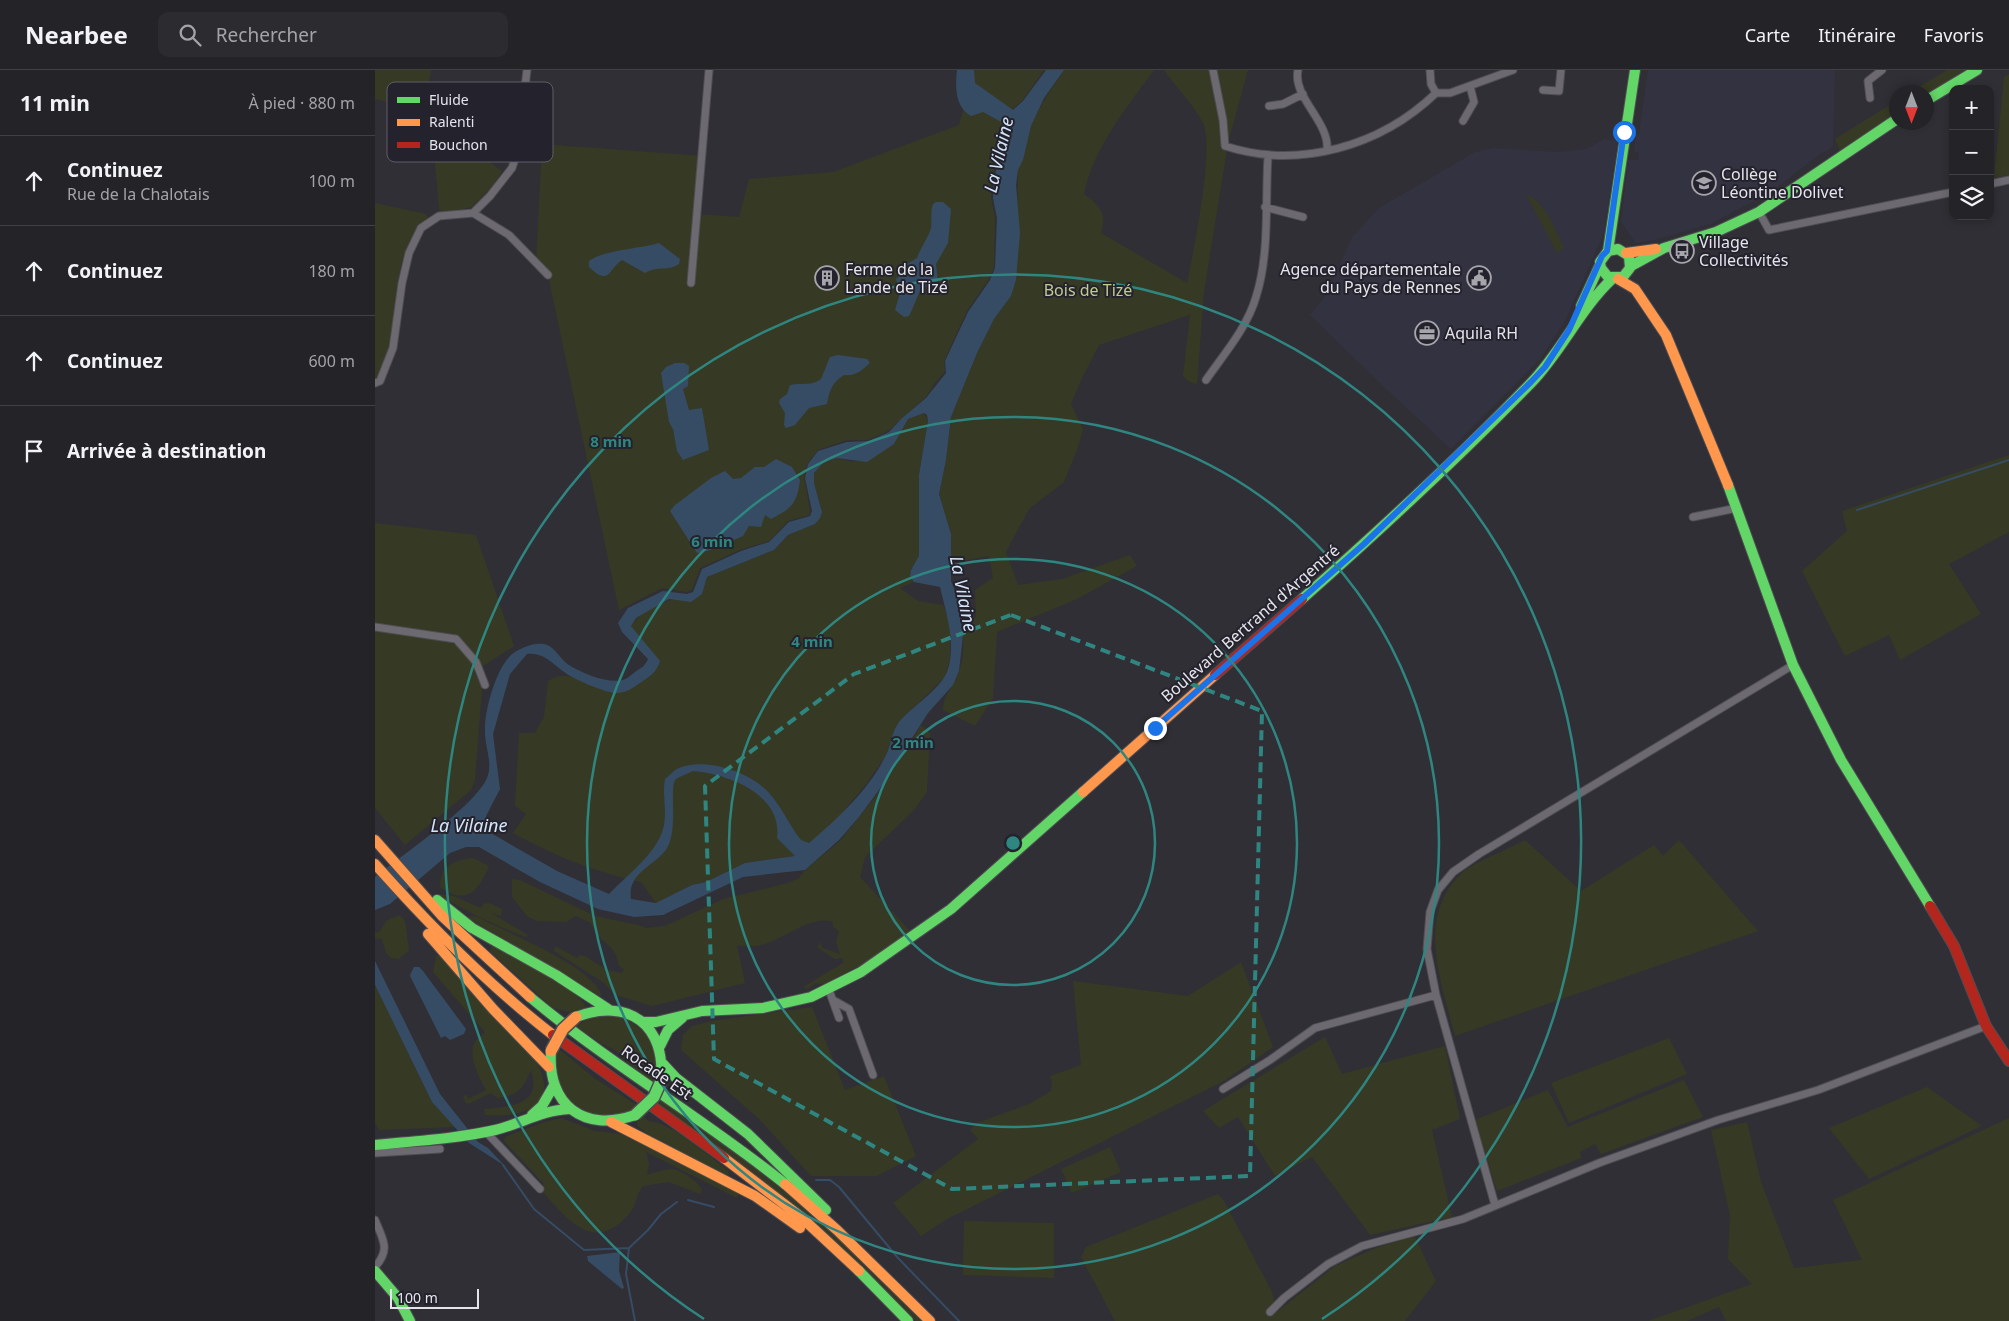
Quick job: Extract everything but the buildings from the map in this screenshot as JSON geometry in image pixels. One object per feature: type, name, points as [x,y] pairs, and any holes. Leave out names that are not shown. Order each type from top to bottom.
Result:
[{"type":"main road","points":[[1629,70],[1629,99]]},
{"type":"main road","points":[[1545,367],[1569,330],[1600,265],[1602,256],[1607,251],[1635,70]]},
{"type":"main road","points":[[1934,96],[1977,70]]},
{"type":"main road","points":[[1607,251],[1664,248],[1716,232],[1759,212],[1889,124]]},
{"type":"main road","points":[[1613,221],[1616,240],[1630,259],[1635,289],[1666,336],[1737,508],[1751,553],[1781,628],[1793,665],[1841,760],[1954,946],[1986,1026],[2009,1060]]},
{"type":"main road","points":[[1545,367],[1567,340],[1594,296],[1615,279],[1626,275],[1630,268],[1664,248]]},
{"type":"main road","points":[[1600,265],[1604,274],[1635,289]]},
{"type":"main road","name":"Boulevard Bertrand d'Argentré","points":[[701,1011],[771,1007],[831,995],[951,909],[1364,544],[1545,367]]},
{"type":"main road","points":[[375,833],[386,850]]},
{"type":"main road","points":[[375,840],[426,894],[472,928],[556,975],[608,1009]]},
{"type":"main road","name":"Rocade Est","points":[[375,864],[404,897],[411,909],[466,961],[547,1031],[749,1175],[787,1205],[869,1280],[908,1321]]},
{"type":"main road","name":"Rocade Est","points":[[426,894],[478,951],[527,996],[594,1048],[761,1166],[824,1218],[930,1321]]},
{"type":"main road","points":[[411,909],[469,982],[549,1067]]},
{"type":"main road","points":[[611,1122],[635,1115],[654,1097],[661,1081],[663,1064],[660,1046],[653,1033],[643,1022],[626,1012],[608,1009],[591,1011],[576,1017],[563,1028],[551,1051],[549,1067],[553,1087],[569,1109],[589,1120],[611,1122],[717,1175],[766,1203],[810,1235],[856,1274],[869,1280]]},
{"type":"main road","points":[[643,1022],[655,1022],[701,1011]]},
{"type":"main road","points":[[660,1046],[665,1033],[672,1025],[701,1011]]},
{"type":"main road","points":[[663,1064],[676,1078],[742,1129],[772,1156],[869,1253],[871,1262]]},
{"type":"main road","points":[[524,1121],[542,1106],[553,1087]]},
{"type":"main road","points":[[375,1145],[457,1137],[524,1121],[556,1110],[569,1109]]},
{"type":"main road","points":[[375,1272],[398,1298],[410,1321]]},
{"type":"street","points":[[691,283],[709,70]]},
{"type":"street","points":[[1213,70],[1221,109],[1225,146],[1268,156],[1304,155],[1348,146],[1371,138],[1422,106],[1436,93],[1450,94],[1513,70]]},
{"type":"street","points":[[1298,70],[1299,86],[1328,140],[1327,150]]},
{"type":"street","points":[[1430,70],[1431,84],[1436,93]]},
{"type":"street","points":[[1543,90],[1559,91],[1561,70]]},
{"type":"street","points":[[1870,98],[1868,81],[1882,70]]},
{"type":"street","points":[[1463,121],[1474,102],[1470,86]]},
{"type":"street","points":[[1269,106],[1283,104],[1303,94]]},
{"type":"street","points":[[1207,380],[1241,328],[1256,298],[1263,258],[1268,156]]},
{"type":"street","points":[[473,213],[490,196],[514,162]]},
{"type":"street","points":[[1994,183],[2009,180]]},
{"type":"street","points":[[1759,212],[1769,230],[1949,193]]},
{"type":"street","points":[[1265,207],[1303,216]]},
{"type":"street","points":[[375,383],[380,381],[393,348],[402,283],[409,253],[421,228],[439,216],[473,213],[509,235],[548,275]]},
{"type":"street","points":[[1693,517],[1737,508]]},
{"type":"street","points":[[375,627],[456,639],[476,662],[485,685]]},
{"type":"street","points":[[1495,1205],[1435,995],[1428,958],[1429,921],[1438,890],[1453,872],[1485,850],[1793,665]]},
{"type":"street","points":[[831,995],[839,1018]]},
{"type":"street","points":[[831,995],[849,1009],[873,1074]]},
{"type":"street","points":[[1223,1089],[1271,1060],[1315,1028],[1435,995]]},
{"type":"street","points":[[1270,1312],[1284,1298],[1328,1264],[1361,1246],[1463,1219],[1599,1163],[1718,1120],[1817,1090],[1986,1026]]},
{"type":"street","points":[[485,1131],[540,1189]]},
{"type":"street","points":[[375,1152],[440,1149]]},
{"type":"street","points":[[375,1220],[385,1250],[383,1258],[375,1267]]},
{"type":"highlighted area","points":[[1011,615],[1262,711],[1250,1176],[952,1189],[714,1059],[705,786],[854,674]]},
{"type":"shaded area","points":[[1648,70],[1835,70],[1833,147],[1819,155],[1772,191],[1713,223],[1655,240],[1636,243],[1621,222],[1628,160],[1639,160],[1639,153],[1634,152],[1636,135],[1639,133]]},
{"type":"shaded area","points":[[1604,139],[1618,141],[1604,233],[1565,321],[1541,358],[1451,449],[1310,315],[1327,294],[1352,237],[1379,208],[1475,152],[1493,148],[1558,152],[1586,149]]},
{"type":"green space","points":[[375,70],[431,70],[429,82],[387,82],[387,102],[375,99]]},
{"type":"green space","points":[[975,70],[1044,70],[1022,101],[1013,109],[1006,125],[992,179],[991,198],[995,218],[994,267],[989,279],[967,311],[944,361],[945,372],[936,381],[926,397],[888,431],[868,440],[847,440],[818,450],[807,464],[804,477],[810,511],[809,515],[788,521],[769,541],[740,550],[700,568],[692,590],[687,592],[662,588],[619,610],[548,275],[536,263],[541,162],[553,162],[553,145],[702,156],[696,214],[739,217],[749,179],[833,172],[959,125]]},
{"type":"green space","name":"Bois de Tizé","points":[[1064,70],[1154,70],[1122,113],[1103,144],[1088,177],[1084,194],[1101,210],[1103,226],[1101,233],[1187,283],[1202,201],[1206,135],[1199,116],[1164,70],[1248,70],[1228,143],[1204,292],[1197,385],[1188,381],[1183,376],[1190,315],[1099,345],[1071,404],[1083,429],[1064,482],[1029,509],[1006,552],[1018,585],[1062,579],[1130,555],[1137,566],[1077,599],[997,632],[993,698],[975,726],[943,710],[945,699],[961,665],[963,640],[961,621],[976,617],[975,590],[993,578],[989,556],[951,563],[951,534],[939,494],[946,460],[951,417],[977,353],[994,319],[1011,296],[1016,280],[1018,170],[1035,117]]},
{"type":"green space","points":[[1947,70],[1969,70],[1934,90],[1934,85],[1922,85]]},
{"type":"green space","points":[[2009,74],[2009,175],[1994,178],[2004,77]]},
{"type":"green space","points":[[1889,105],[1889,118],[1840,151],[1835,139]]},
{"type":"green space","points":[[435,162],[490,162],[502,171],[494,184],[472,207],[443,213],[439,209]]},
{"type":"green space","points":[[1526,194],[1545,210],[1553,225],[1564,248],[1557,253]]},
{"type":"green space","points":[[375,203],[426,214],[428,218],[414,234],[404,253],[390,341],[385,362],[375,380]]},
{"type":"green space","points":[[924,413],[928,421],[919,475],[919,557],[911,570],[910,576],[914,582],[900,588],[918,601],[943,605],[950,623],[950,657],[947,671],[943,679],[900,721],[895,729],[885,757],[867,783],[837,819],[795,856],[745,863],[706,882],[692,885],[656,903],[641,882],[575,862],[513,833],[526,814],[515,806],[519,733],[535,733],[544,717],[548,682],[555,677],[572,677],[617,693],[659,661],[631,626],[637,618],[653,607],[663,603],[682,597],[702,594],[707,577],[774,550],[788,535],[815,524],[822,512],[814,483],[814,473],[824,462],[837,458],[853,462],[894,444],[908,419]]},
{"type":"green space","points":[[2009,455],[2009,532],[1949,564],[1981,614],[1900,660],[1889,635],[1845,656],[1802,571],[1847,531],[1842,511]]},
{"type":"green space","points":[[375,523],[476,535],[514,646],[474,672],[482,688],[475,780],[471,790],[405,845],[375,808]]},
{"type":"green space","points":[[921,725],[930,733],[927,792],[913,811],[865,857],[860,877],[909,930],[880,955],[824,985],[816,983],[807,989],[803,987],[843,963],[843,958],[835,959],[817,947],[821,942],[822,948],[840,954],[836,942],[839,931],[833,927],[833,922],[824,921],[806,925],[769,943],[755,946],[737,946],[745,983],[652,1006],[616,995],[604,983],[554,951],[555,946],[577,958],[580,955],[585,956],[607,970],[622,973],[624,969],[619,966],[614,951],[598,935],[591,923],[576,916],[566,922],[537,921],[527,916],[512,897],[512,879],[520,880],[595,916],[646,928],[665,926],[723,899],[788,883],[799,878],[805,870],[840,841],[880,791]]},
{"type":"green space","points":[[1525,840],[1581,891],[1654,845],[1663,856],[1679,840],[1758,931],[1455,1036],[1439,973],[1436,952],[1435,931],[1439,911],[1447,891],[1461,874],[1482,861]]},
{"type":"green space","points":[[473,858],[489,866],[476,889],[471,893],[457,895],[449,893],[440,887],[442,874],[449,865],[460,860]]},
{"type":"green space","points":[[439,894],[454,896],[481,908],[483,904],[489,903],[502,909],[501,916],[491,913],[528,935],[526,937],[494,924],[455,905]]},
{"type":"green space","points":[[400,915],[405,921],[409,950],[399,959],[391,958],[386,953],[382,939],[375,938],[375,933],[379,932],[387,920]]},
{"type":"green space","points":[[469,916],[478,917],[567,962],[584,974],[596,986],[602,997],[468,918]]},
{"type":"green space","points":[[492,946],[557,981],[570,990],[586,1007],[573,1013],[553,1008],[490,951]]},
{"type":"green space","points":[[436,956],[442,956],[535,1058],[543,1077],[544,1090],[540,1099],[533,1106],[524,1111],[499,1115],[485,1115],[484,1109],[514,1105],[529,1097],[533,1090],[534,1081],[531,1070],[522,1087],[515,1093],[497,1098],[491,1093],[468,1104],[465,1102],[463,1097],[466,1094],[468,1099],[486,1090],[475,1068],[473,1055],[474,1044],[485,1032],[433,972]]},
{"type":"green space","points":[[1241,962],[1273,1047],[1224,1081],[947,1219],[921,1236],[893,1203],[978,1139],[970,1130],[977,1123],[1029,1104],[1051,1091],[1052,1083],[1050,1076],[1081,1065],[1073,981],[1188,996]]},
{"type":"green space","points":[[375,985],[432,1102],[455,1127],[379,1130],[375,1122]]},
{"type":"green space","points":[[812,1007],[845,1090],[884,1076],[916,1156],[877,1176],[811,1176],[759,1119],[681,1050],[683,1035],[692,1026],[712,1021]]},
{"type":"green space","points":[[609,1015],[632,1023],[648,1037],[653,1046],[655,1057],[654,1082],[627,1062],[617,1051],[602,1044],[576,1026],[592,1017]]},
{"type":"green space","points":[[1325,1037],[1342,1074],[1445,1046],[1460,1119],[1432,1130],[1452,1217],[1370,1235],[1312,1157],[1275,1176],[1238,1117],[1219,1128],[1203,1111]]},
{"type":"green space","points":[[1669,1038],[1687,1074],[1569,1123],[1551,1083]]},
{"type":"green space","points":[[559,1049],[594,1078],[638,1106],[622,1114],[606,1116],[591,1114],[577,1106],[566,1096],[559,1082],[556,1066]]},
{"type":"green space","points":[[1684,1080],[1703,1117],[1601,1154],[1595,1144],[1580,1152],[1581,1158],[1497,1191],[1475,1120],[1548,1090],[1568,1127]]},
{"type":"green space","points":[[1927,1087],[1982,1126],[1869,1179],[1829,1128]]},
{"type":"green space","points":[[660,1100],[747,1161],[825,1225],[924,1321],[916,1321],[881,1286],[656,1104]]},
{"type":"green space","points":[[644,1116],[648,1121],[658,1123],[679,1133],[728,1171],[729,1174],[727,1176],[652,1138],[638,1126],[637,1122]]},
{"type":"green space","points":[[561,1118],[595,1131],[622,1134],[738,1193],[738,1196],[737,1198],[646,1152],[649,1164],[647,1175],[666,1170],[676,1170],[697,1183],[702,1190],[700,1194],[669,1182],[643,1186],[632,1211],[616,1226],[603,1232],[591,1232],[580,1228],[559,1210],[539,1188],[544,1184],[504,1141],[505,1137],[544,1122]]},
{"type":"green space","points":[[2009,1118],[2009,1321],[1726,1321],[1719,1307],[1687,1321],[1648,1321],[1752,1284],[1728,1259],[1730,1215],[1711,1130],[1747,1122],[1761,1182],[1794,1268],[1862,1260],[1833,1200]]},
{"type":"green space","points":[[1110,1147],[1121,1172],[1072,1193],[1061,1169]]},
{"type":"green space","points":[[1218,1194],[1224,1201],[1272,1292],[1277,1312],[1335,1266],[1376,1248],[1414,1235],[1436,1281],[1405,1321],[1115,1321],[1081,1257],[1086,1247]]},
{"type":"green space","points":[[964,1221],[1054,1223],[1054,1278],[963,1275]]},
{"type":"water","name":"La Vilaine","points":[[957,70],[974,70],[975,83],[1013,110],[1023,101],[1046,70],[1064,70],[1044,98],[1031,126],[1023,160],[1018,170],[1016,185],[1020,233],[1016,280],[1011,296],[994,319],[977,353],[951,417],[946,460],[939,494],[951,534],[951,581],[956,593],[963,635],[959,671],[953,685],[928,713],[879,790],[859,817],[839,840],[805,870],[743,877],[663,915],[634,917],[598,909],[540,882],[479,847],[466,847],[450,853],[390,904],[375,910],[375,877],[467,804],[486,780],[489,762],[485,738],[485,723],[489,702],[500,670],[511,655],[526,646],[543,644],[554,650],[569,665],[588,674],[602,679],[617,681],[627,678],[643,667],[648,659],[622,632],[618,623],[628,608],[663,591],[687,594],[693,592],[702,569],[741,551],[769,542],[789,522],[810,516],[812,511],[805,478],[808,464],[818,451],[847,442],[869,441],[889,432],[926,398],[946,373],[945,361],[968,312],[990,280],[995,268],[997,218],[993,198],[994,179],[1007,125],[983,112],[971,116],[966,112],[957,96]],"holes":[[[924,413],[927,415],[928,421],[919,475],[919,556],[911,570],[910,576],[914,582],[940,587],[951,638],[948,669],[940,683],[899,722],[887,753],[878,769],[861,793],[841,814],[809,843],[801,840],[774,798],[761,785],[726,768],[713,765],[688,765],[677,769],[665,779],[664,825],[656,844],[649,854],[609,894],[557,871],[489,832],[486,816],[500,789],[493,734],[510,674],[527,654],[544,657],[571,677],[613,693],[624,692],[647,679],[657,668],[660,661],[631,626],[636,618],[669,599],[691,602],[702,594],[707,577],[774,550],[788,535],[815,524],[822,512],[814,483],[814,473],[824,462],[837,458],[867,462],[894,444],[908,419]],[[693,771],[737,782],[763,799],[777,823],[777,838],[795,856],[745,863],[706,882],[692,885],[656,903],[631,899],[631,890],[637,877],[660,857],[669,843],[673,822],[674,783],[676,779]]]},
{"type":"water","points":[[936,202],[943,202],[951,209],[948,243],[936,264],[938,281],[920,291],[909,316],[904,317],[895,310],[900,293],[896,279],[904,272],[907,264],[917,258],[930,231],[932,207]]},
{"type":"water","points":[[659,243],[680,259],[679,264],[671,268],[654,269],[645,273],[622,260],[605,276],[601,276],[589,267],[589,261],[603,254]]},
{"type":"water","points":[[838,355],[867,359],[870,363],[852,375],[844,375],[840,378],[832,387],[827,404],[809,408],[795,425],[786,428],[784,425],[785,413],[779,403],[780,399],[787,394],[790,385],[810,384],[821,379],[830,357]]},
{"type":"water","points":[[675,363],[684,363],[689,366],[688,386],[683,389],[689,410],[702,408],[709,450],[683,460],[677,451],[673,429],[669,422],[661,373],[666,367]]},
{"type":"water","points":[[776,459],[792,467],[800,480],[797,495],[789,508],[771,519],[765,515],[761,527],[749,526],[743,536],[697,553],[670,511],[675,505],[711,478],[725,471],[733,479],[741,478],[755,467],[764,467]]},
{"type":"water","points":[[375,961],[440,1094],[478,1142],[488,1148],[505,1166],[469,1143],[432,1102],[375,985]]},
{"type":"water","points":[[414,967],[419,967],[423,971],[466,1029],[464,1034],[450,1040],[445,1036],[441,1038],[411,978],[410,975]]},
{"type":"water","points":[[620,1252],[619,1271],[624,1288],[622,1289],[588,1261],[587,1256]]},
{"type":"waterway","points":[[1857,510],[2009,460]]},
{"type":"waterway","points":[[503,1165],[534,1209],[584,1250],[629,1248],[661,1214],[677,1202]]},
{"type":"waterway","points":[[816,1180],[830,1180],[839,1187],[898,1258],[959,1321]]},
{"type":"waterway","points":[[688,1200],[714,1207]]},
{"type":"waterway","points":[[629,1248],[626,1274],[635,1321]]},
{"type":"traffic: fast","points":[[1608,251],[1618,249],[1629,256],[1630,268],[1623,277],[1608,277],[1601,268],[1600,262],[1608,251],[1635,70]]},
{"type":"traffic: fast","points":[[1934,96],[1977,70]]},
{"type":"traffic: fast","points":[[1631,266],[1664,248],[1716,232],[1759,212],[1889,124]]},
{"type":"traffic: fast","points":[[1581,306],[1600,265]]},
{"type":"traffic: fast","points":[[1302,599],[1418,493],[1531,383],[1542,371],[1590,303],[1612,279]]},
{"type":"traffic: fast","points":[[1728,485],[1793,665],[1841,760],[1930,906]]},
{"type":"traffic: fast","points":[[642,1022],[656,1022],[702,1011],[763,1008],[811,997],[861,972],[951,909],[1083,792]]},
{"type":"traffic: fast","points":[[437,900],[472,928],[556,975],[608,1009]]},
{"type":"traffic: fast","points":[[530,997],[592,1046],[722,1136],[785,1184]]},
{"type":"traffic: fast","points":[[576,1017],[595,1012],[612,1011],[628,1014],[640,1020],[650,1031],[657,1045],[661,1061],[661,1081]]},
{"type":"traffic: fast","points":[[660,1046],[668,1030],[682,1018]]},
{"type":"traffic: fast","points":[[551,1051],[551,1070],[555,1086],[562,1100],[572,1110],[585,1117],[600,1120],[617,1120],[635,1115]]},
{"type":"traffic: fast","points":[[663,1064],[676,1078],[748,1134],[826,1210]]},
{"type":"traffic: fast","points":[[635,1115],[654,1097],[661,1081]]},
{"type":"traffic: fast","points":[[532,1115],[542,1106],[553,1087]]},
{"type":"traffic: fast","points":[[375,1145],[465,1136],[495,1130],[550,1112],[569,1109]]},
{"type":"traffic: fast","points":[[375,1271],[398,1298],[410,1321]]},
{"type":"traffic: fast","points":[[859,1271],[908,1321]]},
{"type":"traffic: slow","points":[[1626,253],[1656,249]]},
{"type":"traffic: slow","points":[[1618,279],[1635,289],[1666,335],[1728,485]]},
{"type":"traffic: slow","points":[[1083,792],[1215,675]]},
{"type":"traffic: slow","points":[[375,840],[442,916],[530,997]]},
{"type":"traffic: slow","points":[[375,864],[460,954],[553,1035]]},
{"type":"traffic: slow","points":[[428,934],[493,1009],[549,1067]]},
{"type":"traffic: slow","points":[[551,1051],[563,1029],[576,1017]]},
{"type":"traffic: slow","points":[[611,1122],[755,1196],[800,1228]]},
{"type":"traffic: slow","points":[[724,1158],[801,1217],[859,1271]]},
{"type":"traffic: slow","points":[[785,1184],[837,1230],[930,1321]]},
{"type":"traffic: jam","points":[[1215,675],[1302,599]]},
{"type":"traffic: jam","points":[[1930,906],[1954,946],[1986,1026],[2009,1061]]},
{"type":"traffic: jam","points":[[553,1035],[724,1158]]},
{"type":"place","name":"Collège Léontine Dolivet","points":[[1704,183]]},
{"type":"place","name":"Village Collectivités","points":[[1682,251]]},
{"type":"place","name":"Ferme de la Lande de Tizé","points":[[827,278]]},
{"type":"place","name":"Agence départementale du Pays de Rennes","points":[[1479,278]]},
{"type":"place","name":"Aquila RH","points":[[1427,333]]},
{"type":"route","points":[[1155,728],[1364,544],[1517,397],[1545,367],[1577,316],[1600,265],[1602,256],[1607,251],[1613,221],[1624,132]]}]
